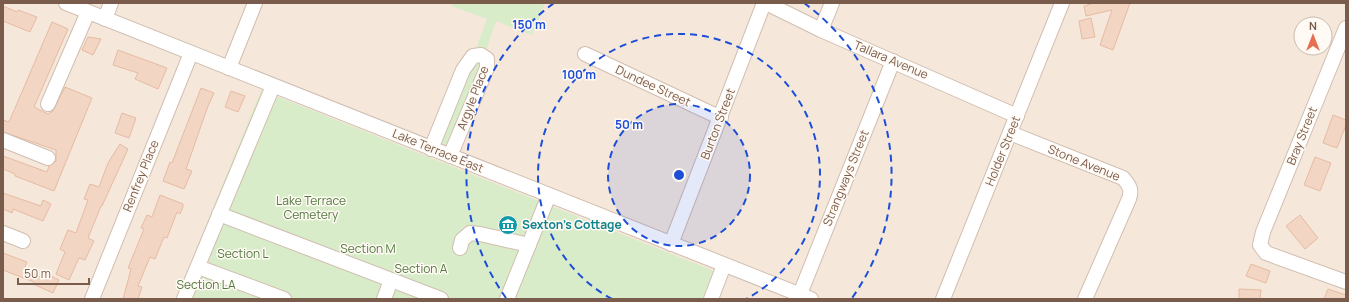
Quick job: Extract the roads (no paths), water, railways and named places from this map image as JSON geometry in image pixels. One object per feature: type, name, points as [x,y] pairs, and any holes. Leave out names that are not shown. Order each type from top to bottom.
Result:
[{"type":"street","name":"Lake Terrace East","points":[[66,3],[805,297]]},
{"type":"street","points":[[105,19],[111,3]]},
{"type":"street","points":[[229,68],[255,3]]},
{"type":"street","name":"Tallara Avenue","points":[[765,3],[821,30],[1017,116]]},
{"type":"street","name":"Burton Street","points":[[671,244],[765,3]]},
{"type":"street","points":[[821,30],[832,3]]},
{"type":"street","name":"Holder Street","points":[[943,299],[1062,3]]},
{"type":"street","points":[[48,104],[88,12]]},
{"type":"street","name":"Bray Street","points":[[1346,28],[1263,232],[1260,245],[1266,253],[1346,282]]},
{"type":"street","name":"Renfrey Place","points":[[92,299],[191,53]]},
{"type":"street","name":"Dundee Street","points":[[585,54],[721,118]]},
{"type":"street","name":"Argyle Place","points":[[431,149],[463,70],[473,56],[480,55],[487,59],[487,68],[450,156]]},
{"type":"street","name":"Strangways Street","points":[[805,297],[893,61]]},
{"type":"street","points":[[184,299],[273,86]]},
{"type":"street","name":"Stone Avenue","points":[[1010,133],[1123,178],[1129,185],[1131,192],[1129,200],[1085,299]]},
{"type":"street","points":[[3,140],[48,158]]},
{"type":"street","points":[[507,299],[549,195]]},
{"type":"street","points":[[219,214],[441,299]]},
{"type":"street","points":[[3,232],[24,241]]},
{"type":"street","points":[[460,248],[462,240],[470,233],[529,245]]},
{"type":"street","points":[[711,299],[724,265]]},
{"type":"street","points":[[198,267],[284,299]]},
{"type":"street","points":[[384,299],[391,280]]},
{"type":"place","name":"Sexton's Cottage","points":[[508,225]]},
{"type":"park label","name":"Lake Terrace Cemetery","points":[[311,208]]},
{"type":"park label","name":"Section M","points":[[368,249]]},
{"type":"park label","name":"Section L","points":[[243,254]]},
{"type":"park label","name":"Section A","points":[[421,269]]},
{"type":"park label","name":"Section LA","points":[[206,285]]}]
